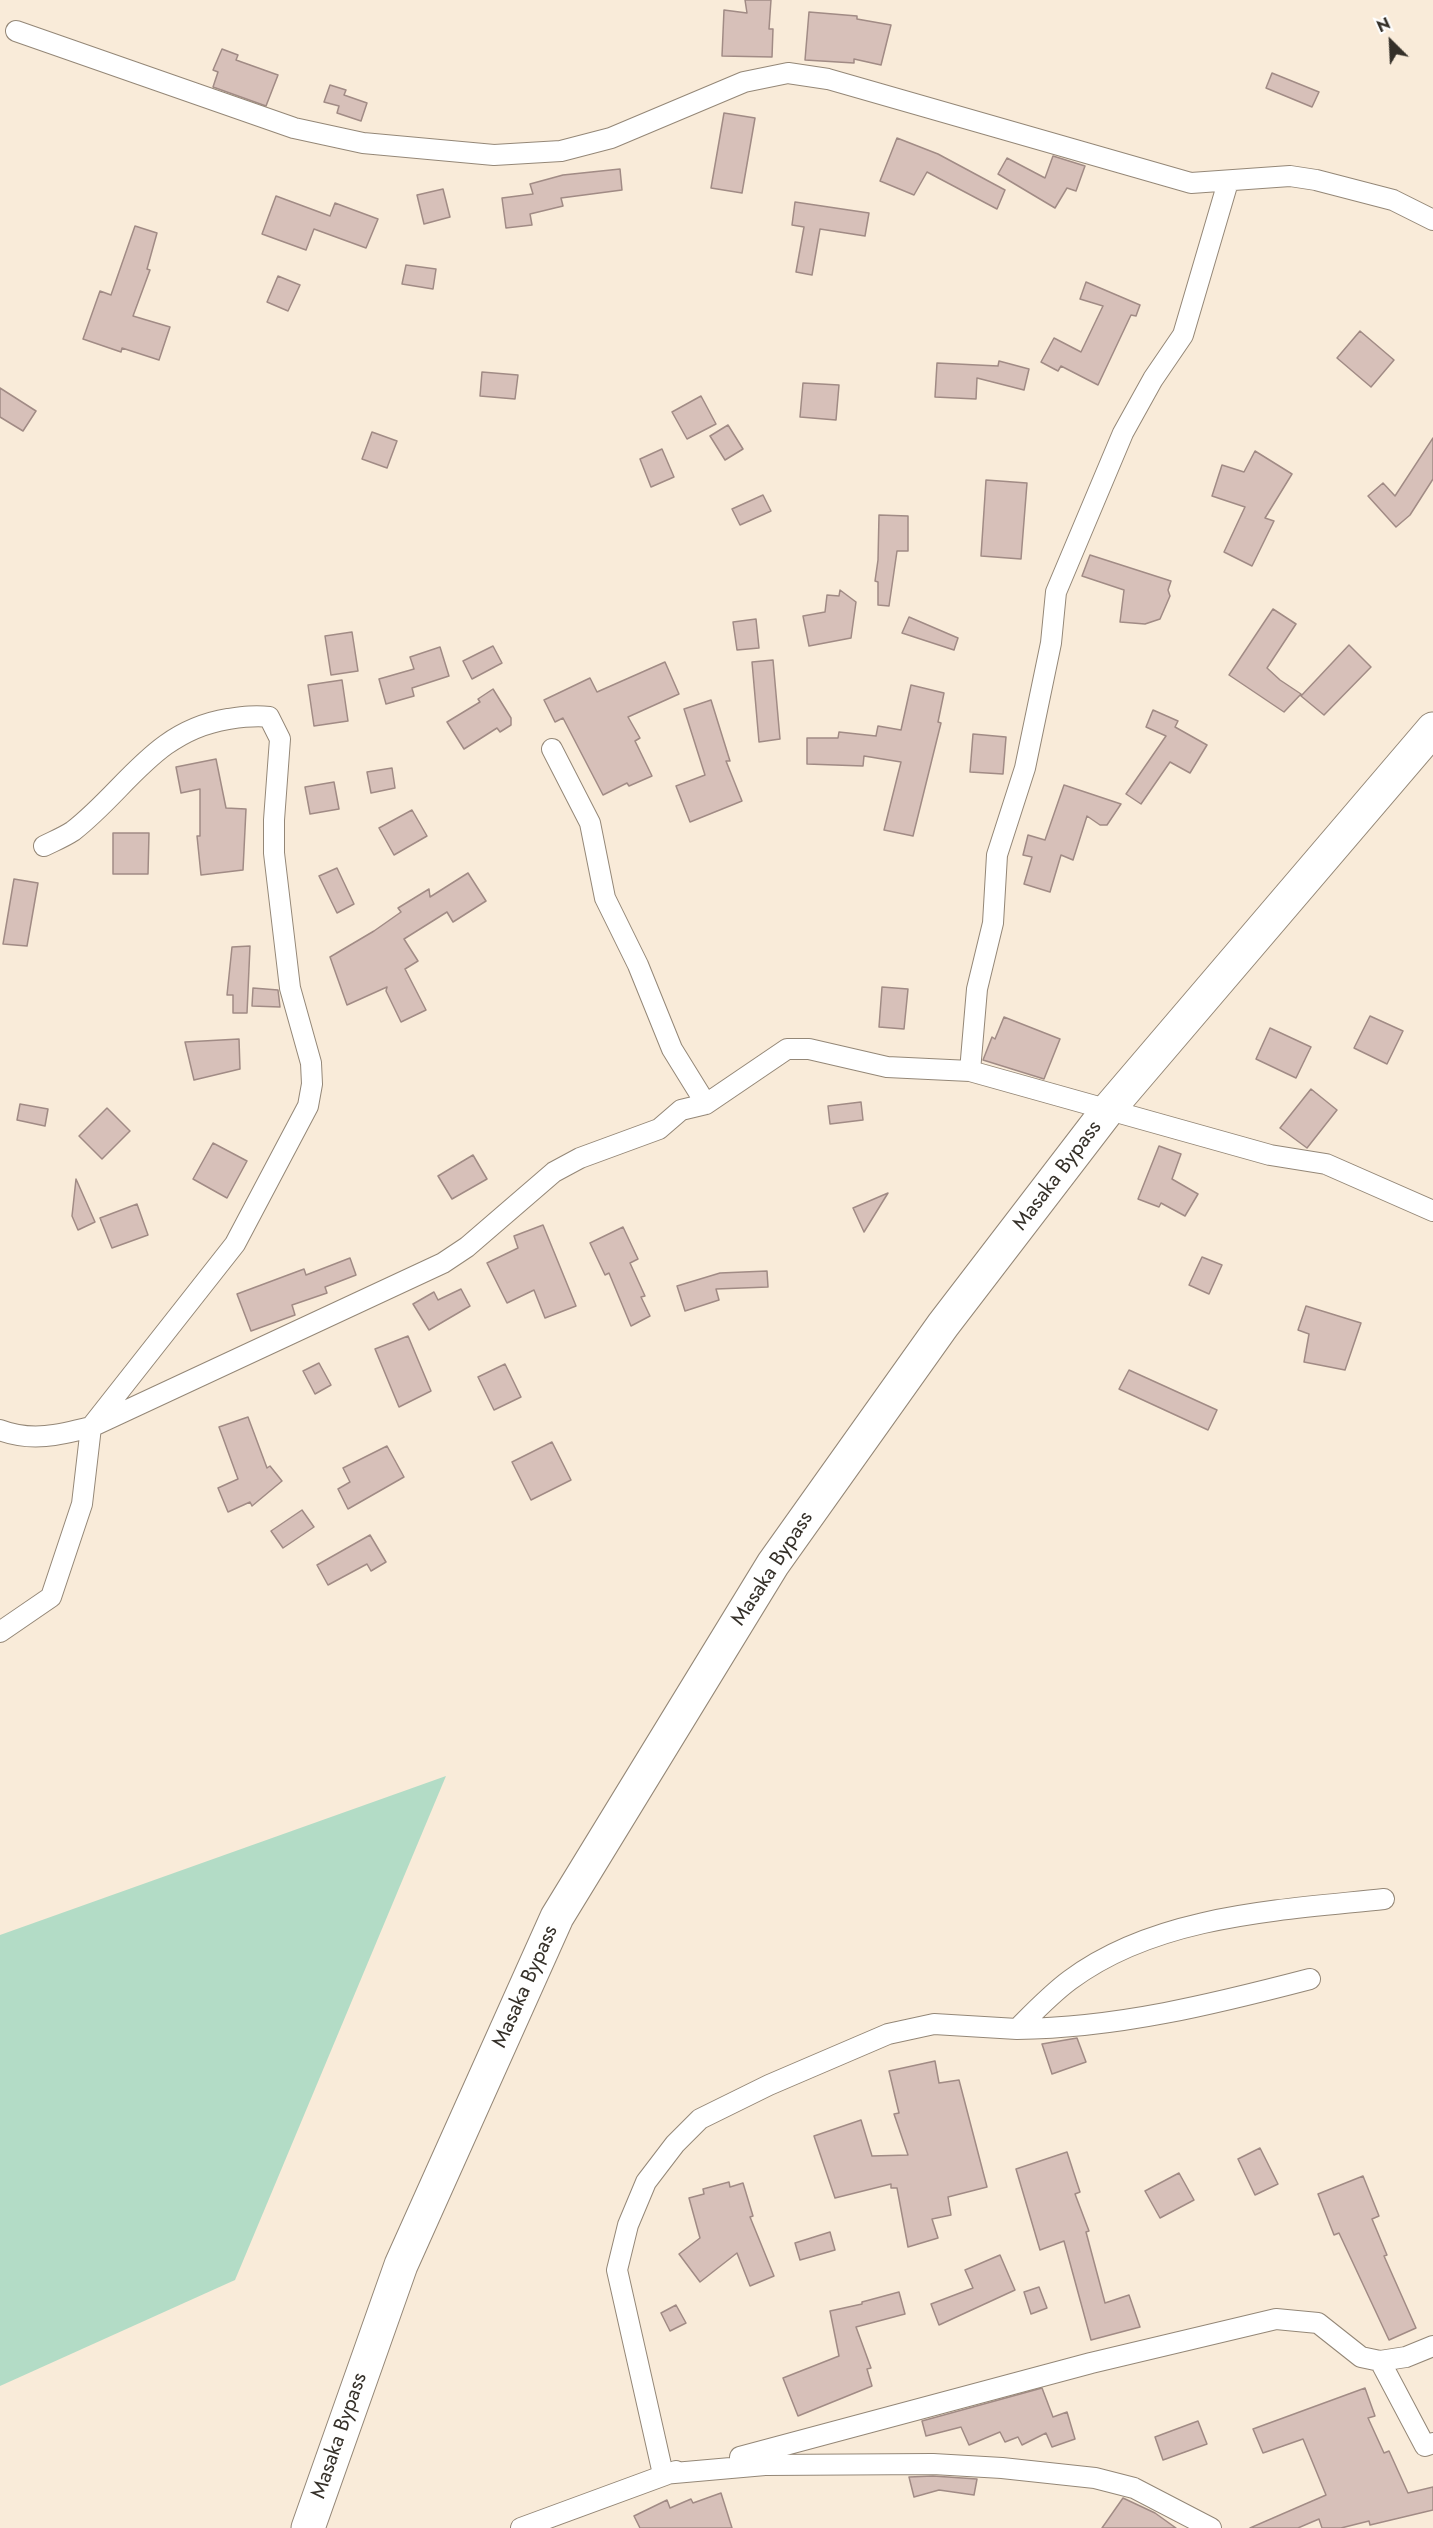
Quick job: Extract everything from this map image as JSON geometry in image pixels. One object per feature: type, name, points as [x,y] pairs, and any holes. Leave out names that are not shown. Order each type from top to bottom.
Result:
[{"type":"highway","name":"Masaka Bypass","points":[[308,2528],[401,2265],[557,1917],[773,1564],[943,1325],[1107,1111],[1433,729]]},
{"type":"street","points":[[16,31],[294,128],[363,143],[494,155],[561,151],[611,138],[744,81],[788,73],[828,80],[1191,183],[1290,176],[1316,180],[1394,200],[1433,220]]},
{"type":"street","points":[[970,1071],[977,989],[993,923],[997,855],[1025,768],[1051,644],[1056,592],[1123,433],[1153,379],[1183,335],[1228,182]]},
{"type":"street","points":[[0,1632],[51,1597],[82,1504],[91,1427],[235,1244],[308,1106],[312,1084],[311,1063],[290,988],[274,853],[280,739],[277,728],[269,717],[257,715],[206,723],[174,737],[150,756],[72,831],[44,846]]},
{"type":"street","points":[[552,749],[590,823],[605,898],[638,965],[672,1049],[706,1104]]},
{"type":"street","points":[[0,1430],[16,1436],[54,1437],[91,1427],[443,1263],[467,1246],[554,1172],[580,1158],[659,1129],[681,1110],[706,1104],[787,1049],[809,1049],[887,1067],[970,1071],[1270,1155],[1326,1164],[1433,1211]]},
{"type":"street","points":[[1017,2029],[1072,1978],[1125,1948],[1189,1926],[1293,1908],[1384,1899]]},
{"type":"street","points":[[663,2474],[617,2270],[628,2225],[646,2182],[675,2144],[700,2119],[769,2085],[888,2034],[934,2024],[1017,2029],[1066,2028],[1133,2019],[1233,1999],[1310,1979]]},
{"type":"street","points":[[521,2528],[663,2474],[778,2448],[1091,2363],[1276,2319],[1318,2323],[1361,2357],[1380,2361],[1406,2357],[1433,2346]]},
{"type":"street","points":[[1380,2361],[1425,2446],[1433,2443]]},
{"type":"street","points":[[663,2474],[765,2464],[933,2464],[1002,2468],[1095,2478],[1134,2488],[1211,2528]]},
{"type":"green space","points":[[446,1776],[235,2280],[0,2386],[0,1935]]},
{"type":"building","points":[[745,0],[771,0],[769,29],[773,29],[772,57],[722,56],[724,10],[747,13]]},
{"type":"building","points":[[809,12],[857,16],[857,19],[891,25],[881,65],[854,59],[854,63],[805,60]]},
{"type":"building","points":[[222,49],[238,55],[236,60],[278,75],[266,106],[213,87],[218,72],[213,70]]},
{"type":"building","points":[[1272,73],[1319,92],[1312,107],[1266,88]]},
{"type":"building","points":[[330,85],[346,90],[344,95],[367,103],[361,121],[337,113],[339,106],[324,102]]},
{"type":"building","points":[[724,113],[755,118],[742,193],[711,188]]},
{"type":"building","points":[[897,138],[938,154],[1005,190],[997,209],[927,172],[914,195],[880,181]]},
{"type":"building","points":[[1053,156],[1085,166],[1076,191],[1067,188],[1055,208],[998,174],[1007,158],[1045,178]]},
{"type":"building","points":[[620,169],[622,190],[561,198],[563,206],[530,214],[532,225],[506,228],[502,198],[533,194],[530,184],[563,175]]},
{"type":"building","points":[[443,189],[450,217],[424,224],[417,195]]},
{"type":"building","points":[[276,196],[330,216],[335,203],[378,219],[366,248],[314,229],[306,250],[262,234]]},
{"type":"building","points":[[795,202],[869,213],[865,236],[820,229],[812,275],[796,272],[804,227],[792,225]]},
{"type":"building","points":[[135,226],[157,233],[147,269],[150,270],[133,316],[170,327],[159,360],[122,348],[121,352],[83,339],[100,291],[111,295]]},
{"type":"building","points":[[406,265],[436,269],[433,289],[402,284]]},
{"type":"building","points":[[278,276],[300,285],[288,311],[267,302]]},
{"type":"building","points":[[1086,282],[1140,305],[1136,316],[1131,315],[1098,385],[1061,366],[1058,371],[1041,362],[1054,338],[1081,352],[1103,306],[1080,299]]},
{"type":"building","points":[[1360,331],[1394,360],[1371,387],[1337,358]]},
{"type":"building","points":[[999,361],[1029,369],[1024,390],[977,378],[976,399],[935,397],[937,363],[998,366]]},
{"type":"building","points":[[482,372],[518,375],[515,399],[480,396]]},
{"type":"building","points":[[803,383],[839,385],[836,420],[800,417]]},
{"type":"building","points":[[0,388],[36,411],[23,431],[0,417]]},
{"type":"building","points":[[701,396],[716,424],[687,439],[672,412]]},
{"type":"building","points":[[728,425],[743,449],[725,460],[710,436]]},
{"type":"building","points":[[372,432],[397,441],[387,468],[362,459]]},
{"type":"building","points":[[1433,438],[1433,479],[1410,515],[1396,527],[1368,496],[1383,483],[1395,496]]},
{"type":"building","points":[[662,449],[674,477],[651,487],[640,459]]},
{"type":"building","points":[[1255,451],[1292,474],[1265,518],[1274,521],[1252,566],[1224,552],[1245,507],[1212,496],[1222,465],[1244,472]]},
{"type":"building","points":[[986,480],[1027,483],[1021,559],[981,556]]},
{"type":"building","points":[[763,495],[771,511],[740,525],[732,509]]},
{"type":"building","points":[[879,515],[908,516],[908,551],[897,551],[889,606],[878,605],[878,582],[875,581]]},
{"type":"building","points":[[1090,555],[1171,581],[1168,590],[1170,596],[1160,619],[1145,624],[1120,622],[1124,590],[1082,576]]},
{"type":"building","points":[[840,590],[856,602],[851,638],[809,646],[803,616],[825,612],[827,595],[839,596]]},
{"type":"building","points":[[1273,609],[1296,624],[1267,668],[1301,694],[1284,712],[1229,675]]},
{"type":"building","points":[[909,617],[958,638],[954,650],[902,633]]},
{"type":"building","points":[[756,619],[759,648],[737,650],[733,622]]},
{"type":"building","points":[[352,632],[358,671],[331,675],[325,636]]},
{"type":"building","points":[[1349,645],[1371,667],[1324,715],[1301,696]]},
{"type":"building","points":[[493,646],[502,663],[472,679],[463,661]]},
{"type":"building","points":[[440,647],[449,676],[412,688],[414,696],[386,704],[379,679],[414,669],[410,657]]},
{"type":"building","points":[[773,660],[780,739],[759,742],[752,662]]},
{"type":"building","points":[[665,662],[679,694],[628,717],[640,738],[635,741],[652,776],[629,786],[627,783],[603,795],[563,718],[555,722],[544,700],[590,678],[597,692]]},
{"type":"building","points":[[342,680],[348,721],[314,726],[308,685]]},
{"type":"building","points":[[911,685],[944,693],[938,722],[941,723],[913,836],[884,830],[901,762],[864,756],[863,766],[807,764],[807,738],[838,738],[839,732],[876,736],[878,726],[901,730]]},
{"type":"building","points":[[493,689],[511,718],[511,725],[500,732],[497,728],[464,749],[447,722],[480,702],[478,699]]},
{"type":"building","points":[[711,700],[730,761],[726,761],[742,801],[690,822],[676,786],[705,775],[684,709]]},
{"type":"building","points":[[1153,710],[1178,721],[1175,727],[1207,745],[1190,773],[1170,762],[1141,804],[1126,794],[1166,736],[1146,727]]},
{"type":"building","points":[[973,734],[1006,737],[1003,774],[970,772]]},
{"type":"building","points":[[216,759],[226,808],[246,809],[243,870],[201,875],[197,836],[200,836],[200,789],[181,793],[176,767]]},
{"type":"building","points":[[392,768],[395,788],[371,793],[367,772]]},
{"type":"building","points":[[334,782],[339,809],[310,814],[305,787]]},
{"type":"building","points":[[1064,785],[1121,804],[1107,825],[1100,825],[1087,816],[1073,860],[1061,855],[1050,892],[1024,884],[1032,857],[1023,855],[1028,835],[1045,840]]},
{"type":"building","points":[[412,810],[427,836],[394,855],[379,828]]},
{"type":"building","points":[[113,833],[149,833],[148,874],[113,874]]},
{"type":"building","points":[[337,868],[354,904],[337,913],[319,876]]},
{"type":"building","points":[[468,873],[486,901],[453,922],[447,912],[404,939],[418,961],[405,969],[426,1010],[401,1022],[386,991],[387,987],[347,1005],[330,957],[374,931],[401,912],[398,908],[429,889],[430,897]]},
{"type":"building","points":[[14,879],[38,883],[27,946],[3,944]]},
{"type":"building","points":[[250,946],[247,1013],[233,1013],[233,995],[227,995],[232,947]]},
{"type":"building","points":[[882,987],[908,989],[904,1029],[879,1027]]},
{"type":"building","points":[[253,988],[278,990],[280,1007],[252,1006]]},
{"type":"building","points":[[1370,1016],[1403,1031],[1387,1064],[1354,1048]]},
{"type":"building","points":[[1004,1017],[1060,1039],[1044,1079],[983,1060],[992,1037],[995,1039]]},
{"type":"building","points":[[1270,1028],[1311,1047],[1296,1078],[1256,1059]]},
{"type":"building","points":[[239,1039],[240,1069],[194,1080],[185,1042]]},
{"type":"building","points":[[1311,1089],[1337,1110],[1307,1148],[1280,1128]]},
{"type":"building","points":[[861,1102],[863,1120],[830,1124],[828,1106]]},
{"type":"building","points":[[20,1104],[48,1109],[45,1126],[17,1120]]},
{"type":"building","points":[[107,1108],[130,1131],[102,1159],[79,1136]]},
{"type":"building","points":[[213,1143],[247,1161],[227,1198],[193,1179]]},
{"type":"building","points":[[1159,1146],[1181,1154],[1172,1179],[1198,1194],[1185,1216],[1161,1203],[1159,1207],[1138,1199]]},
{"type":"building","points":[[473,1155],[487,1179],[452,1199],[438,1176]]},
{"type":"building","points":[[76,1179],[95,1222],[78,1230],[72,1216]]},
{"type":"building","points":[[888,1193],[864,1232],[853,1208]]},
{"type":"building","points":[[137,1204],[148,1235],[112,1248],[100,1218]]},
{"type":"building","points":[[543,1225],[576,1306],[545,1318],[534,1290],[507,1303],[487,1263],[518,1248],[514,1236]]},
{"type":"building","points":[[623,1227],[638,1259],[630,1263],[645,1296],[641,1297],[650,1316],[631,1326],[609,1273],[605,1275],[590,1243]]},
{"type":"building","points":[[1202,1257],[1222,1265],[1209,1294],[1189,1285]]},
{"type":"building","points":[[350,1258],[356,1275],[325,1287],[327,1293],[292,1305],[295,1315],[251,1331],[237,1294],[304,1269],[306,1275]]},
{"type":"building","points":[[767,1271],[768,1287],[716,1289],[719,1300],[685,1311],[677,1286],[720,1273]]},
{"type":"building","points":[[461,1289],[470,1306],[429,1330],[413,1304],[434,1292],[438,1300]]},
{"type":"building","points":[[1306,1306],[1361,1323],[1345,1370],[1304,1362],[1309,1334],[1298,1330]]},
{"type":"building","points":[[408,1336],[431,1391],[399,1407],[375,1349]]},
{"type":"building","points":[[319,1363],[331,1385],[315,1394],[303,1371]]},
{"type":"building","points":[[505,1364],[521,1397],[494,1410],[478,1377]]},
{"type":"building","points":[[1129,1370],[1217,1410],[1208,1430],[1119,1389]]},
{"type":"building","points":[[248,1417],[267,1468],[270,1466],[282,1481],[252,1506],[250,1502],[228,1512],[218,1488],[238,1479],[219,1427]]},
{"type":"building","points":[[552,1442],[571,1480],[531,1500],[512,1462]]},
{"type":"building","points":[[387,1446],[404,1477],[348,1509],[338,1489],[350,1482],[343,1468]]},
{"type":"building","points":[[302,1510],[314,1527],[283,1548],[271,1531]]},
{"type":"building","points":[[370,1535],[386,1562],[371,1571],[367,1564],[328,1585],[317,1565]]},
{"type":"building","points":[[1077,2038],[1086,2062],[1052,2074],[1042,2044]]},
{"type":"building","points":[[935,2061],[939,2083],[959,2080],[987,2187],[948,2197],[951,2215],[932,2219],[938,2238],[908,2247],[897,2188],[891,2188],[891,2184],[835,2198],[814,2136],[861,2120],[872,2156],[908,2155],[894,2114],[899,2113],[889,2071]]},
{"type":"building","points":[[1260,2148],[1278,2184],[1255,2195],[1238,2159]]},
{"type":"building","points":[[1067,2152],[1080,2192],[1075,2194],[1089,2231],[1086,2232],[1105,2303],[1129,2295],[1140,2327],[1091,2340],[1064,2241],[1040,2250],[1016,2169]]},
{"type":"building","points":[[1179,2173],[1194,2200],[1160,2218],[1145,2191]]},
{"type":"building","points":[[1363,2176],[1379,2216],[1372,2219],[1387,2255],[1384,2256],[1416,2328],[1389,2340],[1339,2233],[1334,2235],[1318,2194]]},
{"type":"building","points":[[729,2182],[730,2187],[743,2183],[753,2216],[750,2217],[774,2276],[750,2286],[737,2253],[700,2282],[679,2254],[700,2238],[689,2198],[704,2194],[703,2189]]},
{"type":"building","points":[[830,2232],[835,2250],[800,2260],[795,2243]]},
{"type":"building","points":[[1000,2255],[1015,2290],[939,2325],[931,2304],[973,2288],[965,2270]]},
{"type":"building","points":[[1039,2287],[1047,2308],[1031,2314],[1024,2292]]},
{"type":"building","points":[[899,2292],[905,2314],[856,2327],[871,2368],[867,2369],[872,2386],[798,2416],[783,2378],[839,2356],[830,2311]]},
{"type":"building","points":[[676,2305],[686,2323],[670,2331],[661,2313]]},
{"type":"building","points":[[1042,2388],[1053,2417],[1067,2412],[1075,2439],[1052,2447],[1046,2433],[1022,2445],[1018,2437],[1005,2442],[1000,2432],[969,2445],[961,2427],[926,2436],[922,2421]]},
{"type":"building","points":[[1365,2388],[1375,2416],[1368,2418],[1384,2453],[1389,2451],[1408,2493],[1433,2487],[1433,2510],[1370,2525],[1369,2521],[1341,2528],[1322,2528],[1319,2519],[1298,2528],[1250,2528],[1326,2495],[1303,2439],[1263,2453],[1253,2429]]},
{"type":"building","points":[[1198,2421],[1207,2444],[1163,2460],[1155,2437]]},
{"type":"building","points":[[909,2477],[977,2479],[974,2495],[939,2490],[914,2497]]},
{"type":"building","points":[[721,2493],[732,2528],[640,2528],[634,2516],[667,2500],[670,2508],[691,2499],[693,2503]]},
{"type":"building","points":[[1123,2498],[1155,2513],[1176,2528],[1102,2528]]}]
